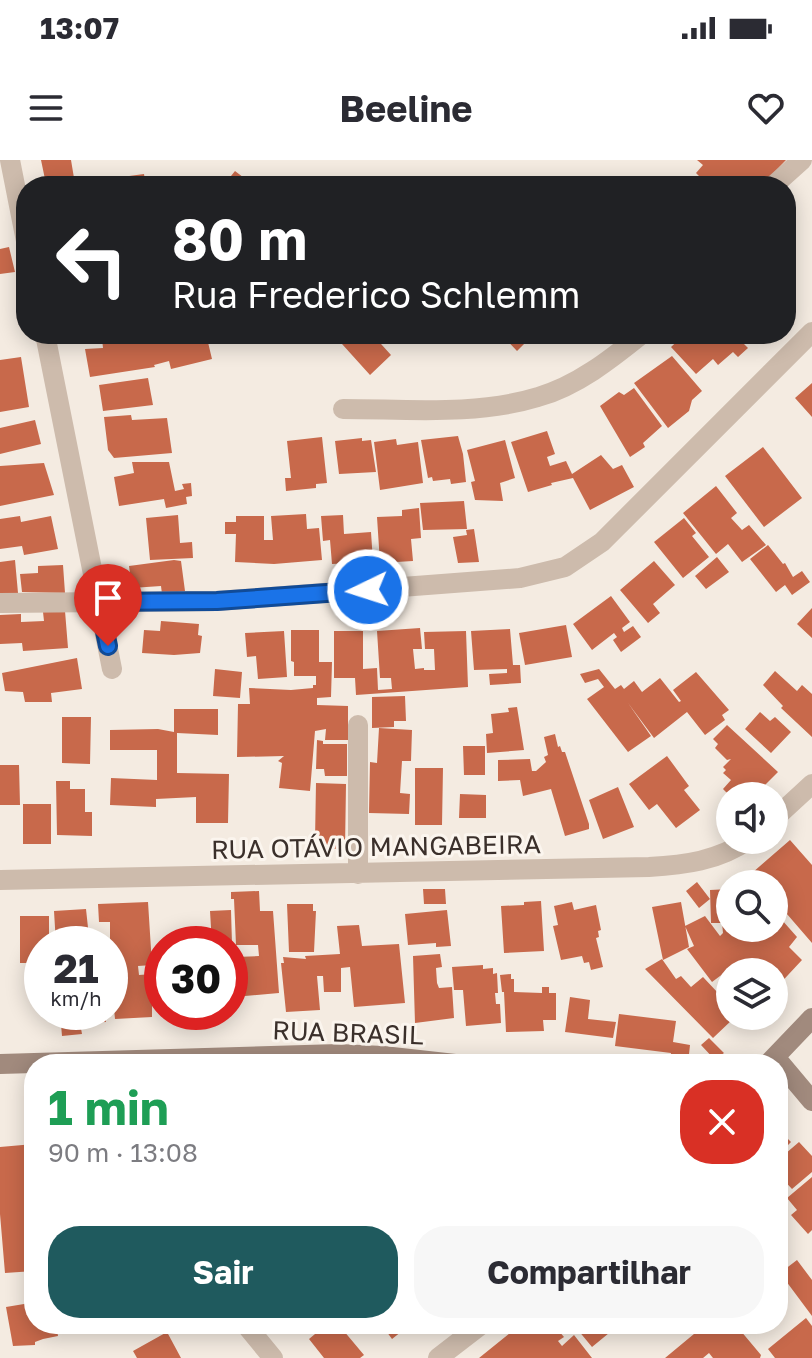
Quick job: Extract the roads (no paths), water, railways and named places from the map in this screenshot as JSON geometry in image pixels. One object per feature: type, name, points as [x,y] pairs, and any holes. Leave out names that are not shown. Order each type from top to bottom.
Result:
[{"type":"street","points":[[10,160],[16,190]]},
{"type":"street","points":[[784,176],[802,160]]},
{"type":"street","points":[[0,603],[217,601],[520,578],[565,567],[602,542],[812,332]]},
{"type":"street","points":[[49,344],[112,669]]},
{"type":"street","points":[[343,409],[465,409],[539,397],[576,381],[628,344]]},
{"type":"street","points":[[358,725],[358,874]]},
{"type":"street","points":[[788,806],[812,784]]},
{"type":"street","name":"RUA OTÁVIO MANGABEIRA","points":[[0,880],[685,865],[719,854]]},
{"type":"street","points":[[777,1054],[812,1018]]},
{"type":"street","name":"RUA BRASIL","points":[[0,1064],[24,1066]]},
{"type":"street","points":[[788,1077],[812,1101]]},
{"type":"street","points":[[253,1334],[273,1358]]},
{"type":"street","points":[[438,1358],[469,1334]]}]
